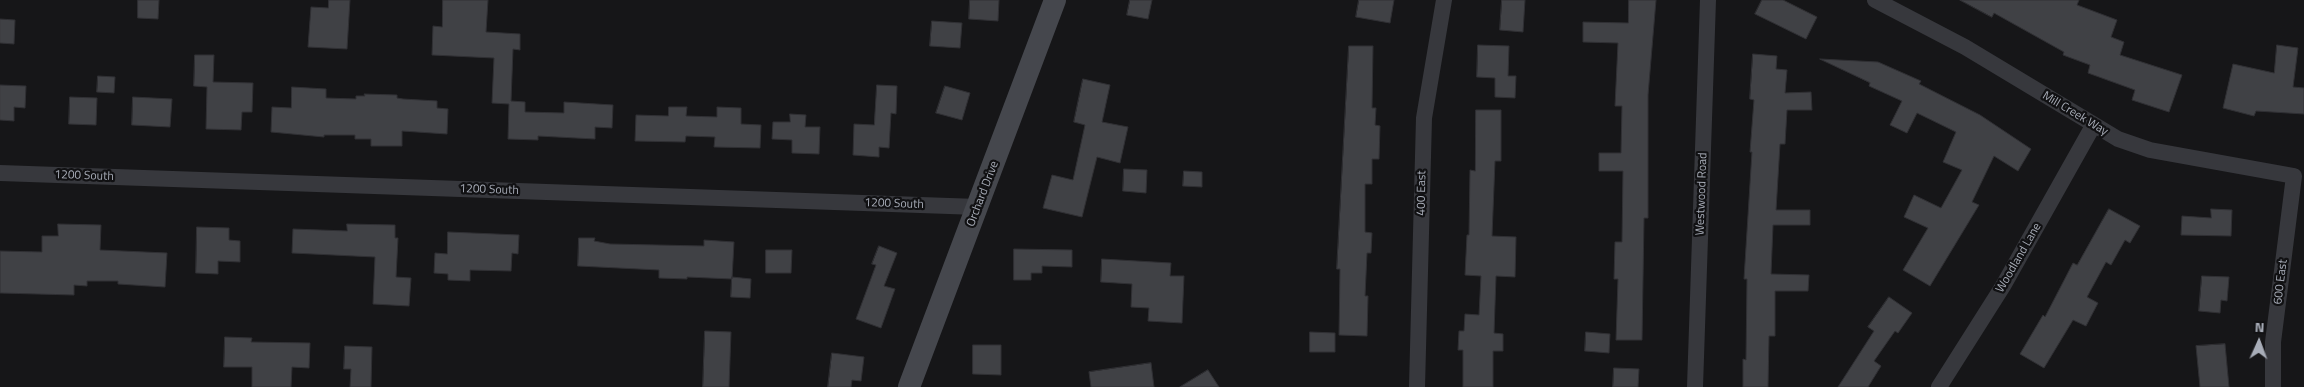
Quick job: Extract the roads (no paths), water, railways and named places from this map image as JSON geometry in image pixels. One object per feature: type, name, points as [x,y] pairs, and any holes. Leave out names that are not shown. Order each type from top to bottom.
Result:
[{"type":"main road","name":"Orchard Drive","points":[[909,387],[1055,0]]},
{"type":"street","name":"400 East","points":[[1417,387],[1424,118],[1444,0]]},
{"type":"street","name":"Westwood Road","points":[[1695,387],[1708,0]]},
{"type":"street","name":"Mill Creek Way","points":[[1875,0],[2006,71],[2118,140],[2150,150],[2294,176]]},
{"type":"street","name":"Woodland Lane","points":[[1939,387],[2003,286],[2093,126]]},
{"type":"street","name":"1200 South","points":[[0,173],[978,207]]},
{"type":"street","name":"600 East","points":[[2273,387],[2273,342],[2294,176]]}]
